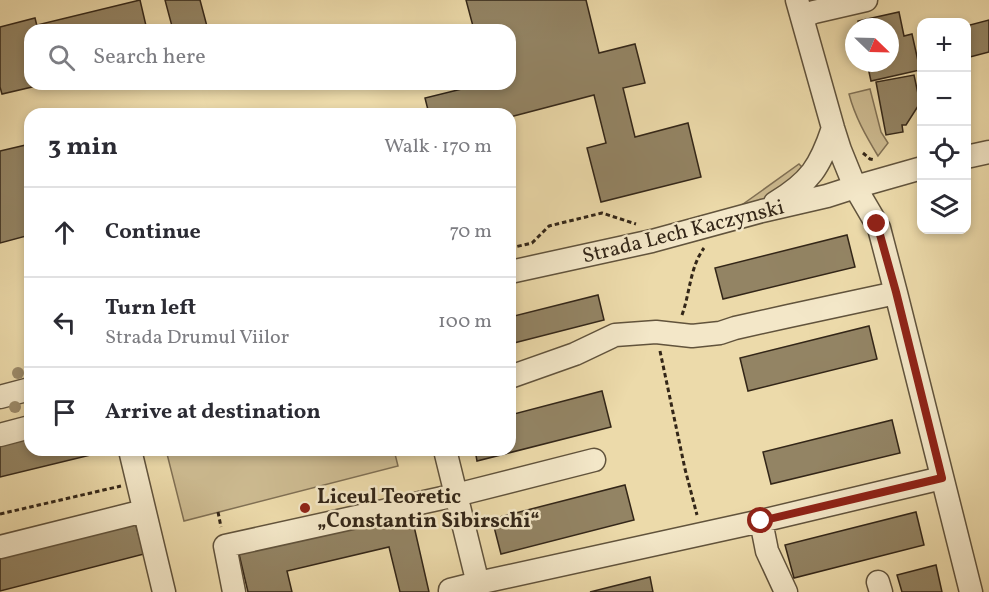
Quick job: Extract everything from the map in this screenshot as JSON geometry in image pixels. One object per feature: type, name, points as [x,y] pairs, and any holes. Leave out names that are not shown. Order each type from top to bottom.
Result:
[{"type":"street","points":[[800,8],[814,12],[866,0]]},
{"type":"street","points":[[800,8],[832,129],[855,187],[877,224],[971,592]]},
{"type":"street","points":[[762,211],[789,195],[815,171],[826,149],[832,129]]},
{"type":"street","points":[[971,156],[989,152]]},
{"type":"street","name":"Strada Lech Kaczynski","points":[[516,271],[652,241],[827,196],[917,169]]},
{"type":"street","points":[[516,375],[575,354],[615,335],[666,333],[692,336],[720,333],[896,292]]},
{"type":"street","points":[[0,397],[24,391]]},
{"type":"street","points":[[0,435],[24,429]]},
{"type":"street","points":[[131,456],[164,592]]},
{"type":"street","points":[[446,456],[479,588]]},
{"type":"street","points":[[234,592],[225,546],[456,495],[594,460]]},
{"type":"street","points":[[450,592],[450,590],[479,588],[942,478]]},
{"type":"street","points":[[0,547],[144,511]]},
{"type":"street","points":[[761,521],[767,551],[786,592]]},
{"type":"path","points":[[516,247],[532,243],[549,226],[602,213],[642,226]]},
{"type":"path","points":[[702,534],[685,469],[666,333],[687,302],[693,270],[707,245]]},
{"type":"path","points":[[0,514],[137,482]]},
{"type":"shaded area","points":[[870,89],[881,132],[888,143],[878,156],[865,134],[849,94]]},
{"type":"shaded area","points":[[799,164],[806,171],[758,205],[739,207]]},
{"type":"shaded area","points":[[168,456],[396,456],[398,466],[184,521]]},
{"type":"building","points":[[140,0],[146,24],[41,24]]},
{"type":"building","points":[[165,0],[200,0],[206,24],[171,24]]},
{"type":"building","points":[[466,0],[586,0],[599,53],[635,44],[645,83],[623,88],[635,137],[688,123],[701,177],[601,202],[587,148],[606,143],[594,95],[516,115],[516,108],[428,108],[425,98],[458,90],[516,90],[516,24],[472,24]]},
{"type":"building","points":[[899,12],[904,36],[912,34],[917,56],[917,71],[871,81],[869,72],[899,72],[899,18],[872,18]]},
{"type":"building","points":[[35,18],[36,24],[24,24],[24,89],[2,94],[0,87],[0,27]]},
{"type":"building","points":[[989,20],[989,52],[971,57],[971,25]]},
{"type":"building","points":[[914,75],[917,108],[906,125],[902,125],[903,132],[886,135],[876,82]]},
{"type":"building","points":[[24,145],[24,237],[0,243],[0,151]]},
{"type":"building","points":[[847,235],[855,267],[723,299],[715,268]]},
{"type":"building","points":[[598,295],[604,320],[516,342],[516,316]]},
{"type":"building","points":[[869,326],[877,359],[748,391],[740,358]]},
{"type":"building","points":[[602,391],[611,427],[516,451],[516,413]]},
{"type":"building","points":[[892,420],[900,453],[771,484],[763,452]]},
{"type":"building","points":[[24,435],[24,456],[86,456],[0,477],[0,441]]},
{"type":"building","points":[[476,456],[497,456],[477,461]]},
{"type":"building","points":[[625,485],[634,520],[501,554],[492,519]]},
{"type":"building","points":[[916,512],[924,545],[794,578],[785,545]]},
{"type":"building","points":[[411,513],[429,592],[400,592],[389,547],[287,571],[292,592],[248,592],[239,554]]},
{"type":"building","points":[[135,522],[144,554],[0,591],[0,556]]},
{"type":"building","points":[[936,565],[942,592],[902,592],[897,575]]},
{"type":"building","points":[[650,577],[653,592],[590,592]]},
{"type":"place","name":"Liceul Teoretic „Constantin Sibirschi“","points":[[305,508]]},
{"type":"route","points":[[761,521],[942,478],[877,224]]}]
